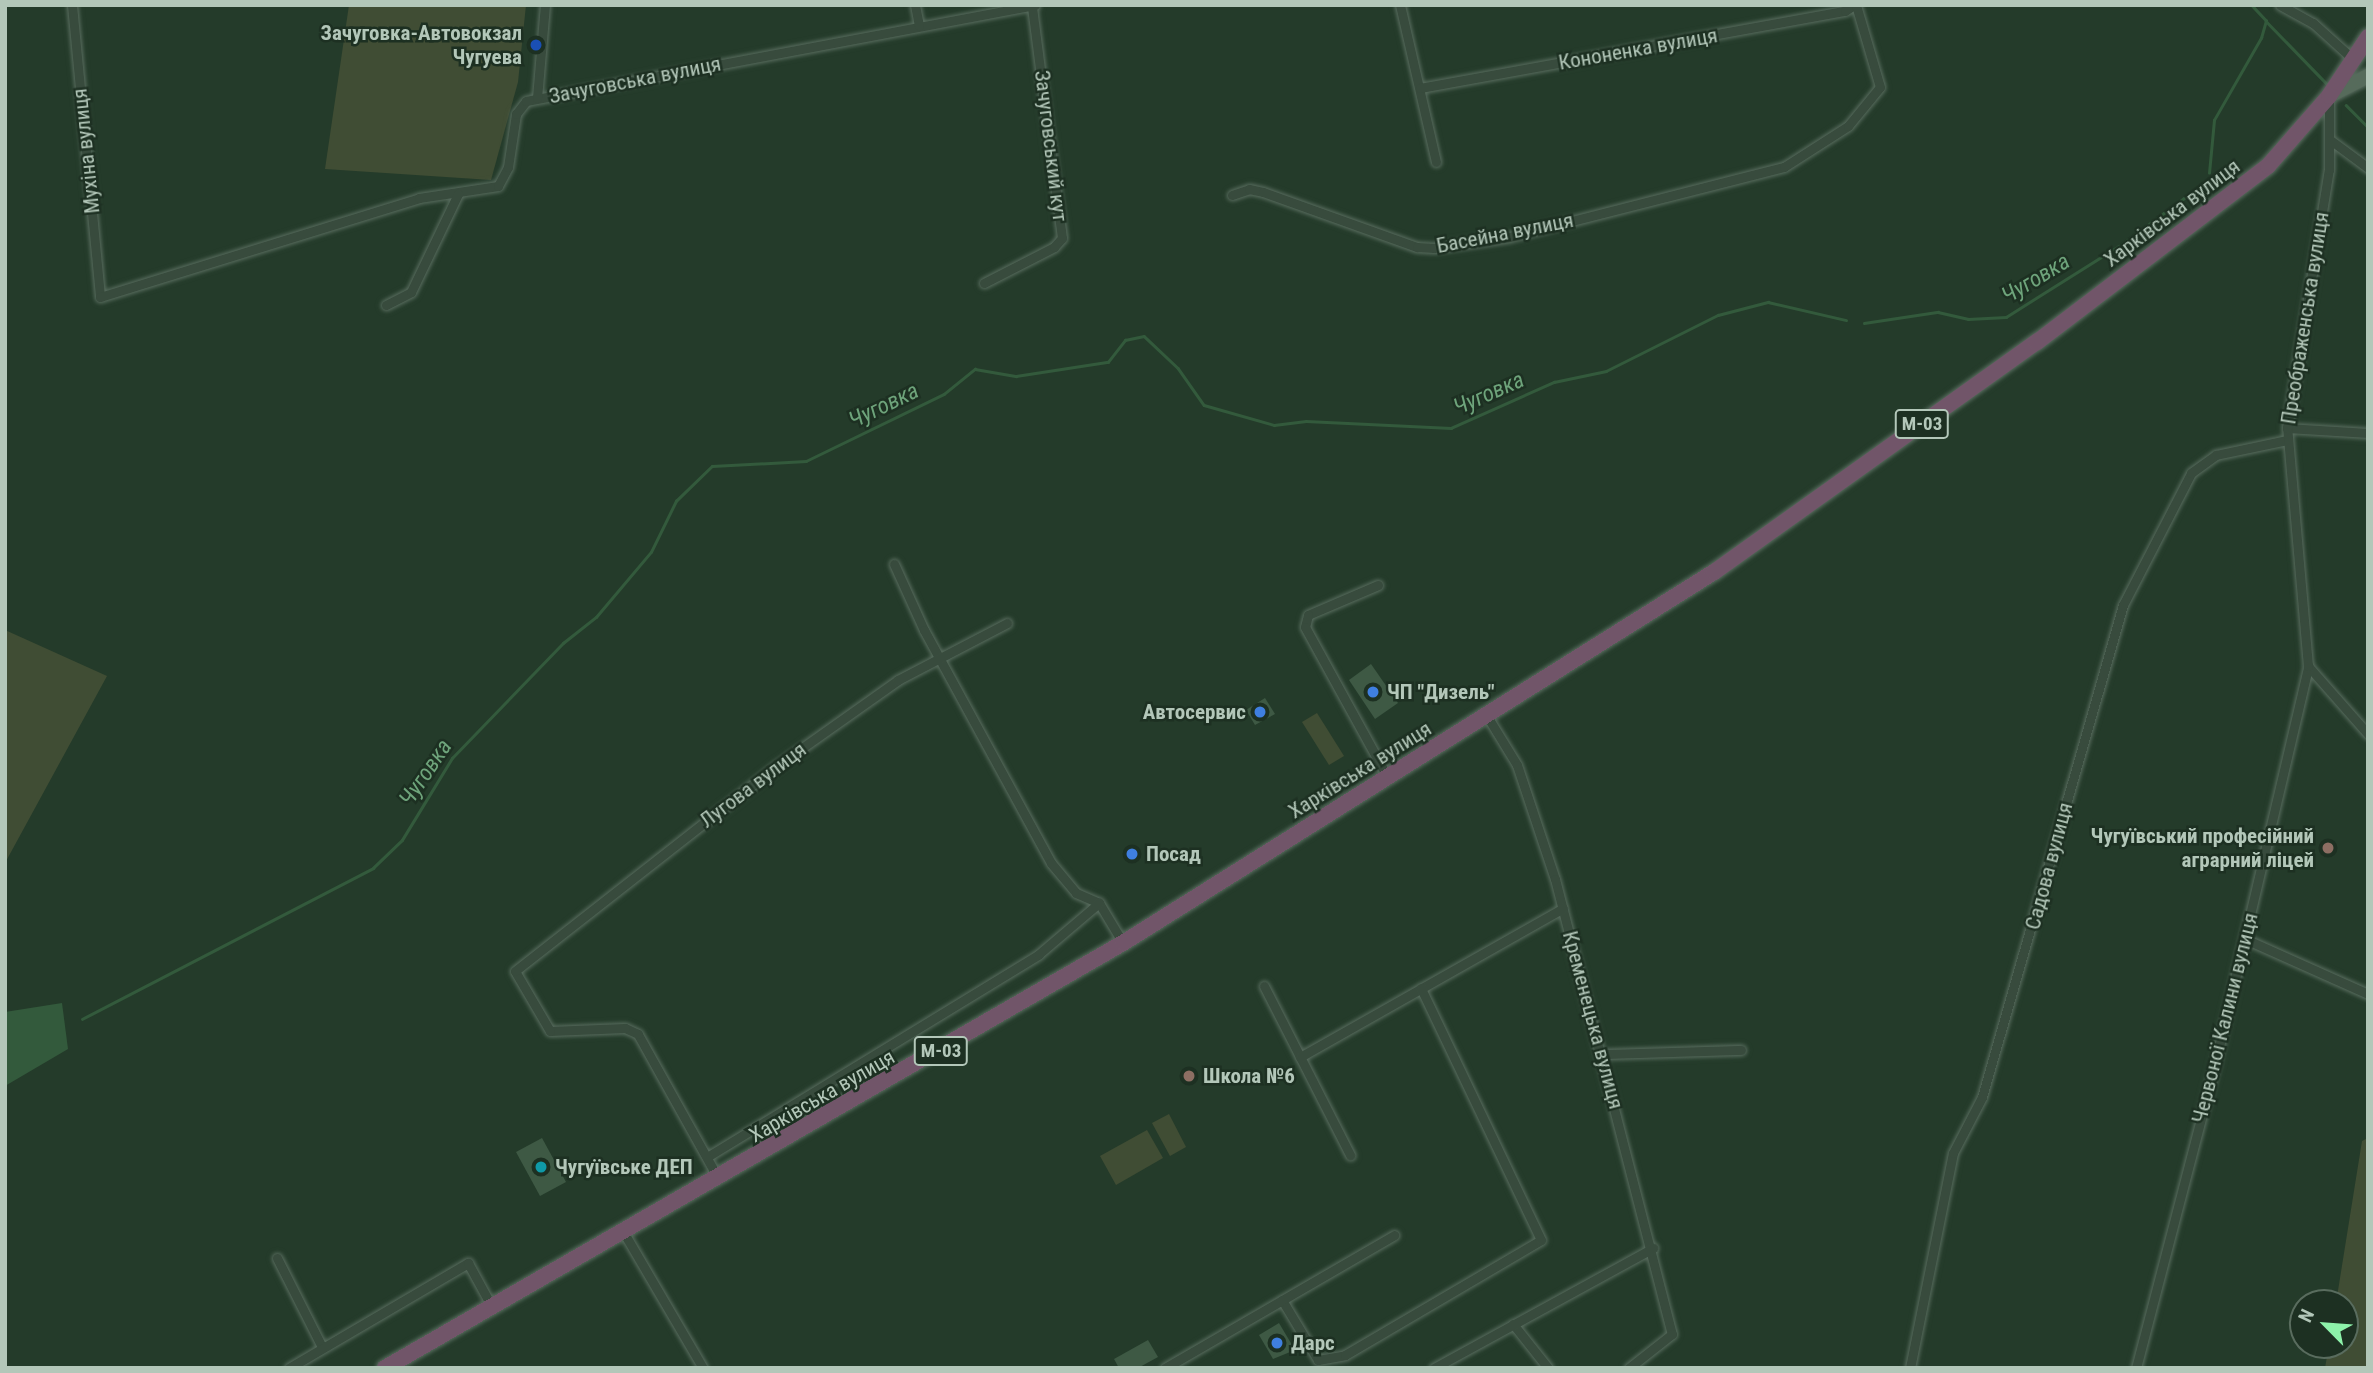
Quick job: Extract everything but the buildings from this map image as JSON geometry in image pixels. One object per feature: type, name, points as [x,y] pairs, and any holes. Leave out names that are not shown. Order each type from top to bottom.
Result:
[{"type":"highway","name":"М-03","points":[[2329,96],[2355,61],[2368,37]]},
{"type":"highway","name":"Харківська вулиця","points":[[385,1368],[719,1179],[1123,943],[1714,572],[2037,342],[2268,166],[2329,96]]},
{"type":"main road","name":"Харківська вулиця","points":[[2329,96],[2368,76]]},
{"type":"street","name":"Мухіна вулиця","points":[[72,5],[100,297]]},
{"type":"street","points":[[537,98],[545,5]]},
{"type":"street","points":[[915,5],[919,26]]},
{"type":"street","points":[[1400,5],[1436,162]]},
{"type":"street","name":"Кононенка вулиця","points":[[1420,88],[1845,11],[1855,5]]},
{"type":"street","name":"Басейна вулиця","points":[[1232,195],[1249,189],[1263,192],[1417,247],[1434,248],[1509,237],[1784,167],[1848,126],[1880,87],[1855,5]]},
{"type":"street","points":[[2280,5],[2313,23],[2355,61]]},
{"type":"street","name":"Зачуговська вулиця","points":[[100,297],[253,246],[419,198],[498,186],[508,167],[516,114],[526,101],[1033,6]]},
{"type":"street","name":"Зачуговський кут","points":[[984,283],[1054,247],[1062,238],[1033,6]]},
{"type":"street","name":"Преображенська вулиця","points":[[2308,666],[2287,428],[2329,170],[2329,96]]},
{"type":"street","points":[[2329,139],[2368,168]]},
{"type":"street","points":[[386,305],[411,292],[419,281],[458,194]]},
{"type":"street","points":[[2287,428],[2368,433]]},
{"type":"street","name":"Садова вулиця","points":[[1910,1368],[1953,1153],[1986,1084],[2123,605],[2191,473],[2216,455],[2287,440]]},
{"type":"street","points":[[894,564],[1062,880],[1099,903],[1123,943]]},
{"type":"street","points":[[1378,585],[1308,615],[1306,627],[1388,778]]},
{"type":"street","name":"Лугова вулиця","points":[[707,1157],[638,1034],[625,1028],[550,1031],[515,971],[778,765],[898,680],[1007,623]]},
{"type":"street","points":[[2308,666],[2368,734]]},
{"type":"street","name":"Червоної Калини вулиця","points":[[2136,1368],[2245,939],[2308,666]]},
{"type":"street","name":"Кременецька вулиця","points":[[1487,716],[1517,765],[1563,908],[1653,1248],[1672,1334],[1629,1368]]},
{"type":"street","points":[[719,1179],[707,1157],[1039,954],[1099,903]]},
{"type":"street","points":[[1300,1057],[1563,908]]},
{"type":"street","points":[[2245,939],[2368,994]]},
{"type":"street","points":[[1264,986],[1350,1155]]},
{"type":"street","points":[[1282,1300],[1318,1360],[1345,1355],[1541,1240],[1421,988]]},
{"type":"street","points":[[1603,1054],[1741,1049]]},
{"type":"street","points":[[624,1233],[703,1368]]},
{"type":"street","points":[[1165,1368],[1394,1235]]},
{"type":"street","points":[[1435,1368],[1653,1248]]},
{"type":"street","points":[[276,1258],[321,1345]]},
{"type":"street","points":[[289,1368],[321,1345],[468,1263],[492,1307]]},
{"type":"street","points":[[1513,1324],[1548,1368]]},
{"type":"shaded area","points":[[349,5],[526,5],[518,82],[491,180],[325,169]]},
{"type":"shaded area","points":[[5,630],[107,676],[5,863]]},
{"type":"shaded area","points":[[1317,713],[1344,756],[1329,765],[1302,722]]},
{"type":"shaded area","points":[[62,1003],[68,1049],[5,1086],[5,1012]]},
{"type":"shaded area","points":[[1169,1114],[1186,1147],[1170,1156],[1152,1123]]},
{"type":"shaded area","points":[[1147,1130],[1163,1158],[1116,1185],[1100,1156]]},
{"type":"shaded area","points":[[2368,1138],[2368,1368],[2325,1368],[2327,1359],[2359,1359],[2359,1289],[2338,1289],[2362,1141]]},
{"type":"waterway","name":"Чуговка","points":[[2209,173],[2214,120],[2261,38],[2266,21],[2251,5]]},
{"type":"waterway","points":[[2266,21],[2329,86]]},
{"type":"waterway","points":[[2346,105],[2368,127]]},
{"type":"waterway","name":"Чуговка","points":[[1864,323],[1938,312],[1968,319],[2006,317],[2122,244],[2199,187]]},
{"type":"waterway","name":"Чуговка","points":[[82,1019],[373,868],[402,840],[452,758],[563,643],[596,617],[651,552],[676,501],[712,466],[806,461],[944,394],[975,369],[1016,376],[1108,362],[1125,340],[1144,336],[1178,368],[1204,405],[1274,425],[1306,421],[1451,428],[1554,382],[1606,371],[1718,315],[1768,302],[1846,320]]},
{"type":"place","name":"Зачуговка-Автовокзал Чугуева","points":[[536,45]]},
{"type":"place","name":"ЧП \"Дизель\"","points":[[1373,692]]},
{"type":"place","name":"Автосервис","points":[[1260,712]]},
{"type":"place","name":"Чугуївський професійний аграрний ліцей","points":[[2328,848]]},
{"type":"place","name":"Посад","points":[[1132,854]]},
{"type":"place","name":"Школа №6","points":[[1189,1076]]},
{"type":"place","name":"Чугуївське ДЕП","points":[[541,1167]]},
{"type":"place","name":"Дарс","points":[[1277,1343]]}]
